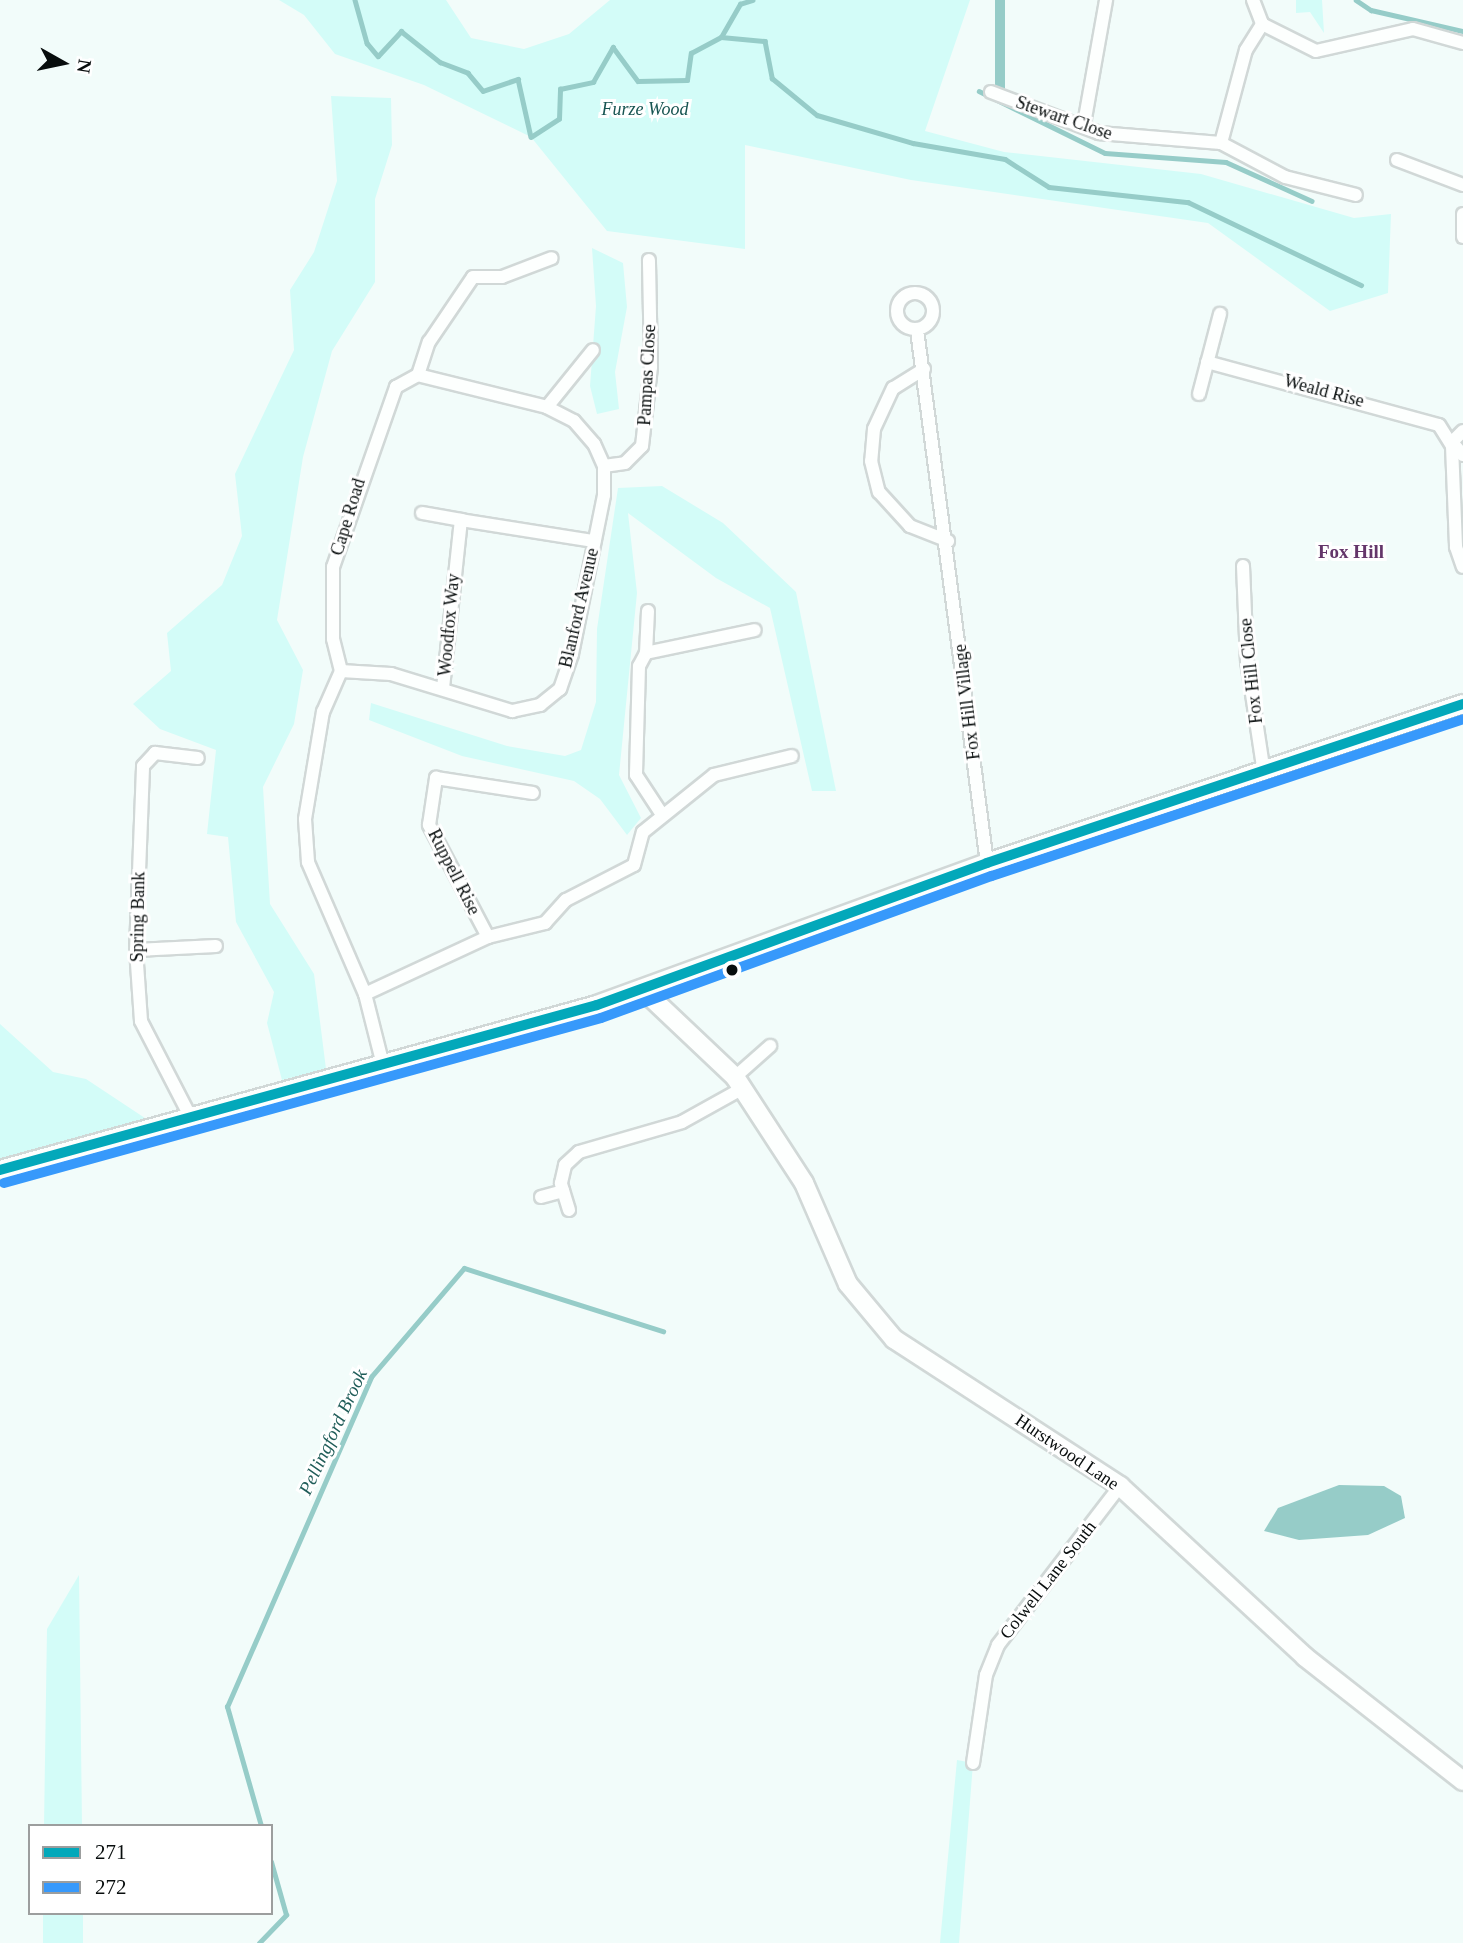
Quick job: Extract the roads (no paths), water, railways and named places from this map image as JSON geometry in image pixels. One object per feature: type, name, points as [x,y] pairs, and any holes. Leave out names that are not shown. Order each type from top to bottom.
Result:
[{"type":"main road","points":[[0,1170],[160,1128],[642,989],[986,863],[1264,774],[1463,704]]},
{"type":"main road","name":"Hurstwood Lane","points":[[642,989],[739,1082],[804,1183],[848,1284],[871,1317],[923,1360],[1120,1486],[1305,1657],[1463,1781]]},
{"type":"street","points":[[1084,124],[1106,0]]},
{"type":"street","points":[[1253,0],[1262,24],[1315,51],[1413,29],[1463,43]]},
{"type":"street","points":[[1221,143],[1246,50],[1262,24]]},
{"type":"street","name":"Stewart Close","points":[[991,92],[1084,124],[1099,133],[1140,140],[1221,143],[1285,177],[1356,195]]},
{"type":"street","points":[[1397,160],[1463,185]]},
{"type":"street","points":[[1463,214],[1463,237]]},
{"type":"street","points":[[552,258],[502,277],[473,277],[429,342],[418,375],[547,407],[574,421],[604,466]]},
{"type":"street","name":"Pampas Close","points":[[604,466],[625,463],[642,446],[651,367],[649,260]]},
{"type":"street","points":[[1199,394],[1220,314]]},
{"type":"street","name":"Fox Hill Village","points":[[916,330],[948,541],[986,863]]},
{"type":"street","points":[[547,407],[593,350]]},
{"type":"street","name":"Weald Rise","points":[[1207,362],[1463,431],[1458,455]]},
{"type":"street","points":[[924,369],[893,387],[874,429],[871,461],[879,492],[910,526],[948,541]]},
{"type":"street","name":"Cape Road","points":[[341,671],[333,639],[333,567],[396,387],[418,375]]},
{"type":"street","points":[[1439,425],[1458,455],[1456,547],[1463,567]]},
{"type":"street","name":"Blanford Avenue","points":[[341,671],[391,674],[512,711],[540,705],[560,689],[594,541],[604,466]]},
{"type":"street","points":[[422,513],[594,541]]},
{"type":"street","name":"Woodfox Way","points":[[443,688],[461,520]]},
{"type":"street","name":"Fox Hill Close","points":[[1243,566],[1247,661],[1264,774]]},
{"type":"street","points":[[648,611],[646,653],[639,666],[636,775],[661,813]]},
{"type":"street","points":[[646,653],[755,630]]},
{"type":"street","points":[[341,671],[323,712],[305,819],[307,862],[365,994],[383,1065]]},
{"type":"street","name":"Spring Bank","points":[[191,1118],[141,1021],[136,950],[143,766],[155,752],[198,758]]},
{"type":"street","name":"Ruppell Rise","points":[[365,994],[488,937],[545,923],[566,900],[634,865],[643,832],[661,813],[714,775],[792,756]]},
{"type":"street","name":"Ruppell Rise","points":[[488,937],[429,825],[436,778],[533,793]]},
{"type":"street","points":[[136,950],[216,946]]},
{"type":"street","points":[[569,1210],[563,1191],[565,1165],[579,1152],[682,1122],[739,1082],[770,1046]]},
{"type":"street","points":[[541,1197],[563,1191]]},
{"type":"street","name":"Colwell Lane South","points":[[973,1763],[986,1675],[998,1646],[1120,1486]]},
{"type":"waterway","points":[[355,0],[367,43],[378,56],[401,31],[440,62],[468,73],[483,91],[518,79],[531,137],[559,119],[560,89],[593,82],[613,47],[638,81],[687,80],[691,53],[721,37],[740,4],[752,0]]},
{"type":"waterway","points":[[1356,0],[1371,10],[1463,31]]},
{"type":"waterway","points":[[721,37],[765,41],[772,78],[817,115],[913,143],[1005,159],[1049,187],[1188,202],[1361,285]]},
{"type":"waterway","points":[[979,91],[1105,153],[1226,162],[1312,201]]},
{"type":"waterway","name":"Pellingford Brook","points":[[260,1824],[227,1707],[371,1377],[464,1268],[663,1331]]},
{"type":"waterway","name":"Pellingford Brook","points":[[259,1943],[286,1915],[273,1869]]},
{"type":"district","name":"Fox Hill","points":[[1351,552]]},
{"type":"park label","name":"Furze Wood","points":[[645,109]]}]
